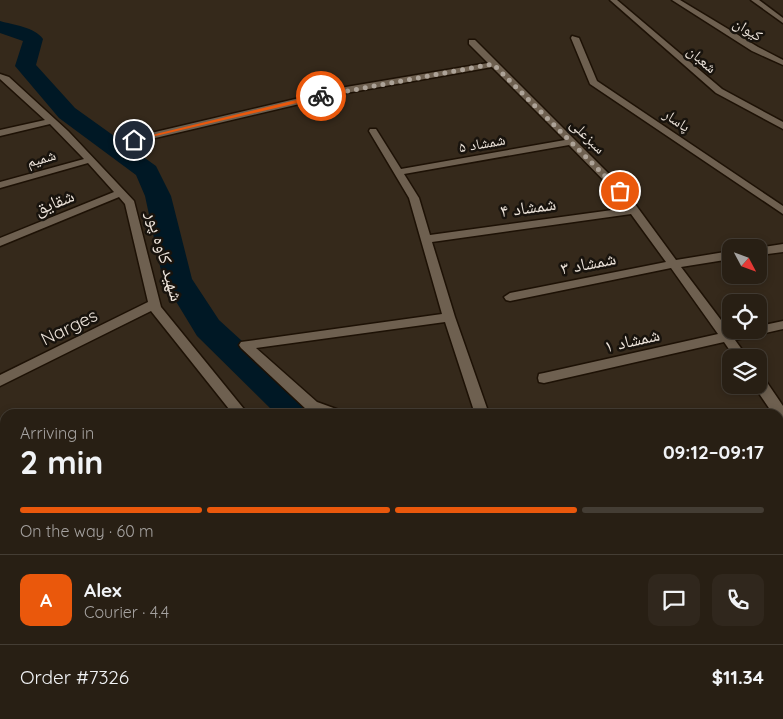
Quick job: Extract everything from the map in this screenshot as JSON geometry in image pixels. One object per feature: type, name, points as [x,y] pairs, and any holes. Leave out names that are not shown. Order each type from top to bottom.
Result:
[{"type":"street","name":"شعبان","points":[[612,0],[719,91],[783,126]]},
{"type":"street","name":"کیوان","points":[[675,0],[755,49],[783,63]]},
{"type":"street","points":[[754,0],[783,21]]},
{"type":"street","name":"پاسار","points":[[575,38],[593,82],[783,211]]},
{"type":"street","name":"سبزعلی","points":[[472,42],[620,191],[722,329]]},
{"type":"street","points":[[134,140],[346,90],[493,64]]},
{"type":"street","name":"شهید کاوه پور","points":[[0,76],[6,79],[51,121],[130,203],[155,308],[238,409]]},
{"type":"street","points":[[0,133],[51,121]]},
{"type":"street","points":[[373,130],[414,198],[449,317],[480,409]]},
{"type":"street","name":"شمشاد ۵","points":[[398,172],[571,142]]},
{"type":"street","name":"شمیم","points":[[0,185],[89,160]]},
{"type":"street","name":"شقایق","points":[[0,242],[121,193]]},
{"type":"street","name":"شمشاد ۴","points":[[426,238],[634,210]]},
{"type":"street","points":[[768,250],[783,248]]},
{"type":"street","name":"شمشاد ۳","points":[[510,296],[722,256]]},
{"type":"street","name":"Narges","points":[[0,381],[154,304]]},
{"type":"street","points":[[320,409],[312,406],[245,345],[449,317]]},
{"type":"street","points":[[767,328],[783,325]]},
{"type":"street","name":"شمشاد ۱","points":[[544,378],[722,337]]},
{"type":"street","points":[[767,394],[778,409]]},
{"type":"waterway","points":[[0,27],[21,33],[33,39],[25,66],[67,113],[147,171],[158,196],[178,280],[208,328],[294,409]]},
{"type":"way so far","points":[[321,96],[493,64],[620,191]]},
{"type":"route","points":[[134,140],[321,96]]}]
